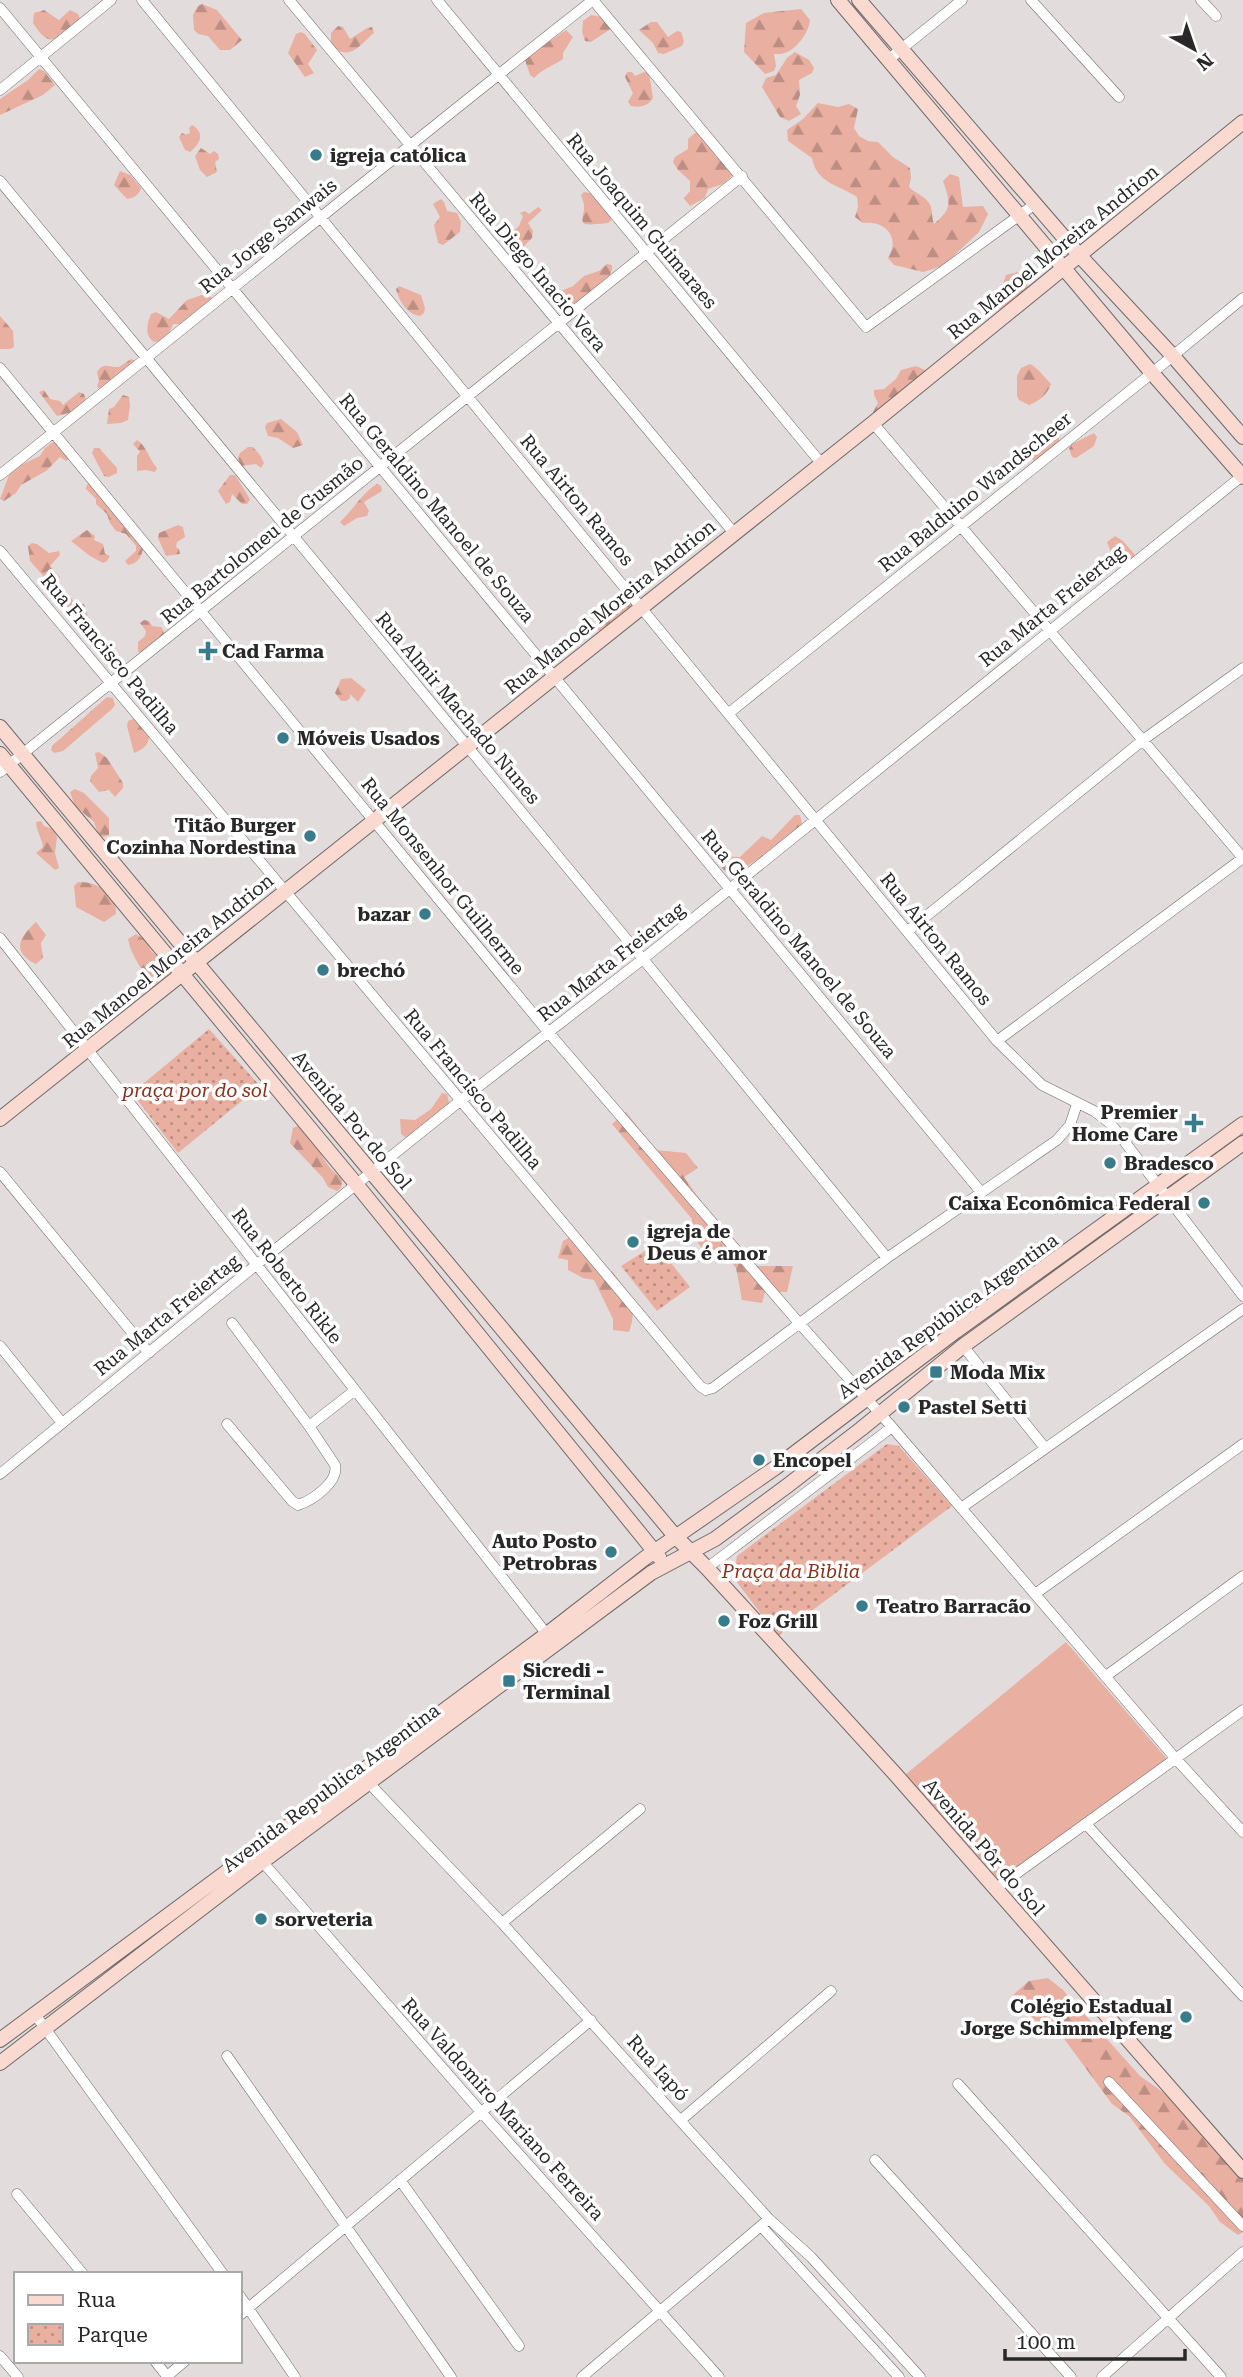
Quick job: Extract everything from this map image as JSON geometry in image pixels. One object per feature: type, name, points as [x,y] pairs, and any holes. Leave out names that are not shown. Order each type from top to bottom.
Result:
[{"type":"street","points":[[0,90],[111,0]]},
{"type":"street","name":"Rua Airton Ramos","points":[[142,0],[997,1041],[1042,1085],[1094,1111],[1111,1124],[1243,1296]]},
{"type":"street","name":"Rua Diego Inacio Vera","points":[[289,0],[734,533]]},
{"type":"street","name":"Rua Joaquim Guimaraes","points":[[437,0],[821,463]]},
{"type":"street","points":[[593,0],[866,327],[1035,204]]},
{"type":"street","name":"Rua Jorge Sanwais","points":[[0,475],[146,360],[409,144],[593,0]]},
{"type":"street","points":[[838,0],[1242,477]]},
{"type":"street","points":[[859,0],[1080,256],[1172,355],[1243,437]]},
{"type":"street","points":[[889,59],[962,0]]},
{"type":"street","points":[[1031,0],[1119,97]]},
{"type":"street","points":[[1201,0],[1216,16]]},
{"type":"street","name":"Rua Geraldino Manoel de Souza","points":[[0,8],[981,1192]]},
{"type":"street","name":"Rua Manoel Moreira Andrion","points":[[0,1119],[873,423],[1243,122]]},
{"type":"street","name":"Rua Bartolomeu de Gusmão","points":[[3,764],[22,754],[202,611],[742,176]]},
{"type":"street","name":"Rua Almir Machado Nunes","points":[[0,181],[887,1258]]},
{"type":"street","name":"Rua Balduino Wandscheer","points":[[729,713],[1243,298]]},
{"type":"street","name":"Rua Monsenhor Guilherme","points":[[0,368],[549,1033],[799,1324],[880,1413],[1176,1759],[1243,1832]]},
{"type":"street","points":[[873,423],[1243,858],[997,1041]]},
{"type":"street","name":"Rua Marta Freiertag","points":[[0,1474],[356,1184],[643,959],[1242,477]]},
{"type":"street","name":"Rua Francisco Padilha","points":[[0,551],[700,1387],[706,1390],[712,1388],[799,1324]]},
{"type":"street","points":[[908,931],[1143,740],[1243,668]]},
{"type":"street","name":"Avenida Por do Sol","points":[[0,727],[690,1553]]},
{"type":"street","name":"Avenida Por do Sol","points":[[3,764],[182,973],[665,1564]]},
{"type":"street","name":"Rua Roberto Rikle","points":[[0,938],[551,1639]]},
{"type":"street","points":[[799,1324],[887,1258],[1057,1140],[1070,1125],[1077,1104]]},
{"type":"street","name":"Avenida República Argentina","points":[[690,1553],[715,1539],[787,1486],[1164,1191],[1243,1124]]},
{"type":"street","name":"Avenida República Argentina","points":[[675,1536],[775,1468],[956,1331],[1164,1191],[1243,1143]]},
{"type":"street","points":[[0,1172],[149,1353]]},
{"type":"street","points":[[961,1508],[1243,1309]]},
{"type":"street","points":[[228,1424],[292,1501],[298,1504],[333,1480],[337,1472],[309,1426],[232,1323]]},
{"type":"street","points":[[0,1346],[62,1423]]},
{"type":"street","points":[[963,1346],[1045,1448]]},
{"type":"street","points":[[309,1426],[354,1391]]},
{"type":"street","points":[[707,1568],[892,1427]]},
{"type":"street","points":[[1035,1594],[1243,1444]]},
{"type":"street","name":"Avenida Republica Argentina","points":[[551,1639],[675,1536]]},
{"type":"street","name":"Avenida Republica Argentina","points":[[0,2039],[258,1856],[551,1639],[665,1564],[690,1553]]},
{"type":"street","name":"Avenida Pôr do Sol","points":[[690,1553],[707,1568],[887,1765],[1243,2171]]},
{"type":"street","points":[[1106,1676],[1243,1576]]},
{"type":"street","points":[[995,1889],[1243,1710]]},
{"type":"street","name":"Rua Iapó","points":[[364,1778],[502,1923],[681,2120],[899,2377]]},
{"type":"street","points":[[502,1923],[639,1809]]},
{"type":"street","points":[[1086,1824],[1243,1996]]},
{"type":"street","name":"Avenida Republica Argentina","points":[[0,2063],[258,1856]]},
{"type":"street","name":"Rua Valdomiro Mariano Ferreira","points":[[258,1856],[481,2112],[719,2377]]},
{"type":"street","points":[[681,2120],[831,1991]]},
{"type":"street","points":[[34,2014],[222,2272]]},
{"type":"street","points":[[295,2377],[244,2311],[590,2020]]},
{"type":"street","points":[[227,2056],[451,2377]]},
{"type":"street","points":[[1109,2082],[1243,2226]]},
{"type":"street","points":[[958,2084],[1221,2377]]},
{"type":"street","points":[[875,2160],[1071,2377]]},
{"type":"street","points":[[400,2180],[520,2346]]},
{"type":"street","points":[[17,2194],[81,2272]]},
{"type":"street","points":[[582,2377],[765,2222]]},
{"type":"street","name":"Rua Iapó","points":[[765,2222],[811,2258],[920,2377]]},
{"type":"street","points":[[1102,2377],[1243,2252]]},
{"type":"street","points":[[0,2356],[18,2377]]},
{"type":"street","points":[[167,2376],[183,2363]]},
{"type":"green space","points":[[202,4],[217,10],[242,40],[230,50],[220,50],[208,36],[198,34],[194,30],[193,15]]},
{"type":"green space","points":[[801,9],[810,20],[805,35],[789,51],[774,54],[774,71],[765,74],[744,52],[746,23],[764,13]]},
{"type":"green space","points":[[44,10],[59,20],[70,10],[78,14],[80,19],[62,35],[48,39],[33,23],[34,13]]},
{"type":"green space","points":[[591,15],[602,17],[612,28],[591,42],[585,41],[582,32],[583,21]]},
{"type":"green space","points":[[651,22],[657,22],[668,37],[677,31],[681,32],[684,41],[682,46],[664,54],[658,53],[653,43],[639,30]]},
{"type":"green space","points":[[338,26],[343,27],[350,39],[367,28],[372,27],[374,33],[358,47],[343,52],[331,44],[331,33]]},
{"type":"green space","points":[[566,30],[573,37],[563,53],[563,59],[534,78],[530,75],[525,60]]},
{"type":"green space","points":[[301,32],[317,50],[308,64],[314,73],[305,77],[288,53],[296,34]]},
{"type":"green space","points":[[795,52],[809,60],[814,68],[812,73],[799,80],[800,95],[796,106],[801,114],[789,121],[780,117],[762,87],[766,78],[776,75],[787,58]]},
{"type":"green space","points":[[39,69],[44,71],[55,85],[43,95],[0,115],[0,99]]},
{"type":"green space","points":[[627,72],[632,72],[635,76],[649,73],[653,98],[646,105],[634,107],[628,102],[633,93],[625,77]]},
{"type":"green space","points":[[818,103],[838,107],[849,104],[858,109],[854,128],[859,136],[878,142],[893,157],[910,168],[909,187],[925,198],[931,207],[934,224],[944,214],[948,205],[943,181],[950,174],[959,177],[963,207],[983,206],[988,214],[979,232],[943,266],[923,272],[894,265],[888,258],[893,243],[889,232],[878,224],[863,223],[855,217],[857,197],[823,178],[814,166],[812,158],[788,141],[787,130],[803,119]]},
{"type":"green space","points":[[192,125],[199,131],[200,139],[190,152],[185,150],[179,137],[182,133],[190,133],[189,128]]},
{"type":"green space","points":[[695,133],[700,133],[710,143],[716,157],[725,161],[734,174],[723,184],[708,189],[705,198],[690,206],[684,198],[690,191],[690,181],[673,162],[675,157],[688,149],[688,139]]},
{"type":"green space","points":[[201,148],[210,154],[214,151],[218,154],[219,159],[215,162],[217,172],[207,177],[200,170],[195,156]]},
{"type":"green space","points":[[120,171],[130,175],[141,188],[134,197],[127,199],[114,185]]},
{"type":"green space","points":[[584,192],[594,194],[610,214],[611,221],[589,224],[583,222],[584,205],[581,195]]},
{"type":"green space","points":[[441,199],[447,211],[457,213],[461,222],[460,232],[443,245],[438,243],[434,225],[440,217],[433,204]]},
{"type":"green space","points":[[538,207],[542,210],[528,223],[533,231],[532,238],[521,249],[511,250],[507,247],[508,236],[519,226],[523,216],[520,213],[525,211],[529,214]]},
{"type":"green space","points":[[607,264],[612,265],[608,277],[573,307],[553,299],[554,294],[573,286],[584,276],[599,271]]},
{"type":"green space","points":[[1018,272],[1029,288],[1002,314],[993,297],[1001,290],[1006,275]]},
{"type":"green space","points":[[399,286],[421,295],[424,313],[415,315],[404,306],[396,289]]},
{"type":"green space","points":[[202,295],[212,297],[212,305],[183,324],[173,324],[164,339],[154,342],[151,339],[147,329],[151,314],[156,312],[169,319],[187,300]]},
{"type":"green space","points":[[0,316],[13,331],[14,347],[10,349],[0,349]]},
{"type":"green space","points":[[131,359],[136,361],[100,390],[97,386],[97,372],[100,369],[104,366],[119,367]]},
{"type":"green space","points":[[1030,364],[1051,384],[1042,397],[1029,405],[1017,396],[1017,376],[1021,368]]},
{"type":"green space","points":[[916,366],[930,372],[876,416],[873,412],[878,403],[874,390],[884,389],[896,379],[901,370]]},
{"type":"green space","points":[[44,390],[50,399],[60,401],[63,405],[79,392],[84,394],[87,403],[76,411],[57,416],[39,392]]},
{"type":"green space","points":[[123,395],[129,397],[128,420],[107,424],[109,409],[114,407]]},
{"type":"green space","points":[[281,419],[297,432],[303,445],[293,448],[278,438],[268,436],[265,427],[267,423]]},
{"type":"green space","points":[[1094,433],[1097,437],[1094,446],[1076,458],[1072,457],[1069,448],[1072,444]]},
{"type":"green space","points":[[1059,434],[1059,444],[1039,460],[1034,461],[1030,457],[1032,439],[1047,442]]},
{"type":"green space","points":[[137,440],[157,468],[155,472],[137,471],[137,456],[140,452],[133,444]]},
{"type":"green space","points":[[53,442],[58,443],[70,458],[66,461],[60,457],[46,471],[21,485],[16,493],[4,501],[0,499],[9,475],[21,465],[40,456]]},
{"type":"green space","points":[[248,447],[253,447],[260,455],[264,463],[261,468],[256,464],[241,466],[238,458]]},
{"type":"green space","points":[[94,448],[99,448],[117,468],[117,473],[104,476],[92,453]]},
{"type":"green space","points":[[230,475],[235,475],[248,495],[250,500],[247,504],[242,504],[232,494],[230,502],[226,504],[218,491]]},
{"type":"green space","points":[[92,483],[143,548],[136,562],[128,565],[125,561],[136,551],[136,546],[126,534],[116,531],[107,514],[96,504],[96,499],[86,489],[87,484]]},
{"type":"green space","points":[[377,484],[382,491],[364,502],[369,511],[367,516],[357,518],[344,526],[340,522]]},
{"type":"green space","points":[[178,525],[183,527],[185,537],[177,542],[176,547],[180,554],[166,556],[158,538],[159,533]]},
{"type":"green space","points":[[87,530],[95,536],[94,540],[103,544],[105,554],[110,556],[107,561],[103,563],[90,556],[71,541]]},
{"type":"green space","points":[[1115,536],[1136,556],[1125,565],[1116,565],[1107,542]]},
{"type":"green space","points":[[32,543],[49,553],[59,551],[60,555],[50,566],[60,577],[57,586],[59,590],[69,594],[74,603],[84,604],[88,617],[80,621],[70,608],[61,604],[51,593],[46,579],[30,561],[28,546]]},
{"type":"green space","points":[[628,600],[633,602],[633,607],[602,631],[596,630],[594,625],[597,615],[601,612],[610,616]]},
{"type":"green space","points":[[149,621],[152,626],[161,627],[165,633],[147,651],[138,652],[138,642],[145,636],[146,631],[140,623]]},
{"type":"green space","points":[[351,678],[366,690],[358,702],[350,694],[350,698],[341,701],[335,693],[341,679]]},
{"type":"green space","points":[[107,697],[113,698],[115,705],[112,709],[63,751],[54,753],[51,750],[53,745]]},
{"type":"green space","points":[[133,719],[144,726],[149,736],[146,745],[134,753],[127,726],[128,721]]},
{"type":"green space","points":[[99,752],[107,758],[123,783],[123,788],[115,797],[109,790],[99,792],[90,781],[98,768],[95,753]]},
{"type":"green space","points":[[75,789],[84,793],[109,818],[109,835],[99,836],[94,822],[75,806],[70,792]]},
{"type":"green space","points":[[795,815],[800,815],[802,824],[792,836],[737,873],[732,875],[724,870],[721,856],[740,857],[762,836],[771,840]]},
{"type":"green space","points":[[41,821],[44,826],[53,829],[57,837],[55,853],[59,868],[55,870],[36,853],[43,847],[36,822]]},
{"type":"green space","points":[[78,882],[98,886],[109,894],[116,914],[104,922],[76,907],[74,886]]},
{"type":"green space","points":[[36,922],[46,935],[41,943],[43,958],[36,964],[23,954],[20,944]]},
{"type":"green space","points":[[136,934],[145,940],[152,952],[171,967],[173,977],[153,991],[130,946],[128,939]]},
{"type":"green space","name":"praça por do sol","points":[[209,1029],[260,1086],[178,1153],[132,1093]]},
{"type":"green space","points":[[442,1093],[447,1094],[449,1103],[446,1107],[415,1135],[405,1137],[401,1134],[400,1119],[415,1120],[431,1109]]},
{"type":"green space","points":[[626,1112],[656,1150],[686,1153],[698,1168],[684,1177],[712,1217],[756,1266],[793,1266],[787,1292],[765,1292],[762,1303],[742,1300],[736,1268],[723,1252],[702,1248],[690,1233],[692,1219],[612,1124]]},
{"type":"green space","points":[[298,1126],[311,1137],[330,1167],[343,1178],[341,1188],[337,1191],[328,1187],[290,1143],[293,1128]]},
{"type":"green space","points":[[574,1235],[603,1272],[612,1271],[627,1292],[633,1314],[629,1332],[613,1330],[613,1319],[594,1280],[568,1270],[568,1260],[558,1258],[563,1241]]},
{"type":"green space","points":[[656,1244],[690,1287],[657,1311],[621,1266]]},
{"type":"green space","name":"Praça da Biblia","points":[[887,1444],[899,1446],[952,1506],[778,1636],[733,1577],[737,1556]]},
{"type":"green space","points":[[1066,1642],[1167,1759],[999,1880],[905,1775]]},
{"type":"green space","points":[[1048,1978],[1063,1990],[1140,2076],[1190,2111],[1243,2169],[1243,2232],[1238,2235],[1220,2222],[1209,2206],[1165,2164],[1129,2116],[1112,2104],[1062,2036],[1043,2028],[1024,2010],[1014,1994],[1029,1981]]},
{"type":"place","name":"igreja católica","points":[[316,155]]},
{"type":"place","name":"Cad Farma","points":[[208,651]]},
{"type":"place","name":"Móveis Usados","points":[[283,738]]},
{"type":"place","name":"Titão Burger Cozinha Nordestina","points":[[310,836]]},
{"type":"place","name":"bazar","points":[[425,914]]},
{"type":"place","name":"brechó","points":[[323,970]]},
{"type":"place","name":"Premier Home Care","points":[[1194,1123]]},
{"type":"place","name":"Bradesco","points":[[1110,1163]]},
{"type":"place","name":"Caixa Econômica Federal","points":[[1204,1203]]},
{"type":"place","name":"igreja de Deus é amor","points":[[633,1242]]},
{"type":"place","name":"Moda Mix","points":[[936,1372]]},
{"type":"place","name":"Pastel Setti","points":[[904,1407]]},
{"type":"place","name":"Encopel","points":[[759,1460]]},
{"type":"place","name":"Auto Posto Petrobras","points":[[611,1552]]},
{"type":"place","name":"Teatro Barracão","points":[[862,1606]]},
{"type":"place","name":"Foz Grill","points":[[724,1621]]},
{"type":"place","name":"Sicredi - Terminal","points":[[509,1681]]},
{"type":"place","name":"sorveteria","points":[[261,1919]]},
{"type":"place","name":"Colégio Estadual Jorge Schimmelpfeng","points":[[1186,2017]]}]
